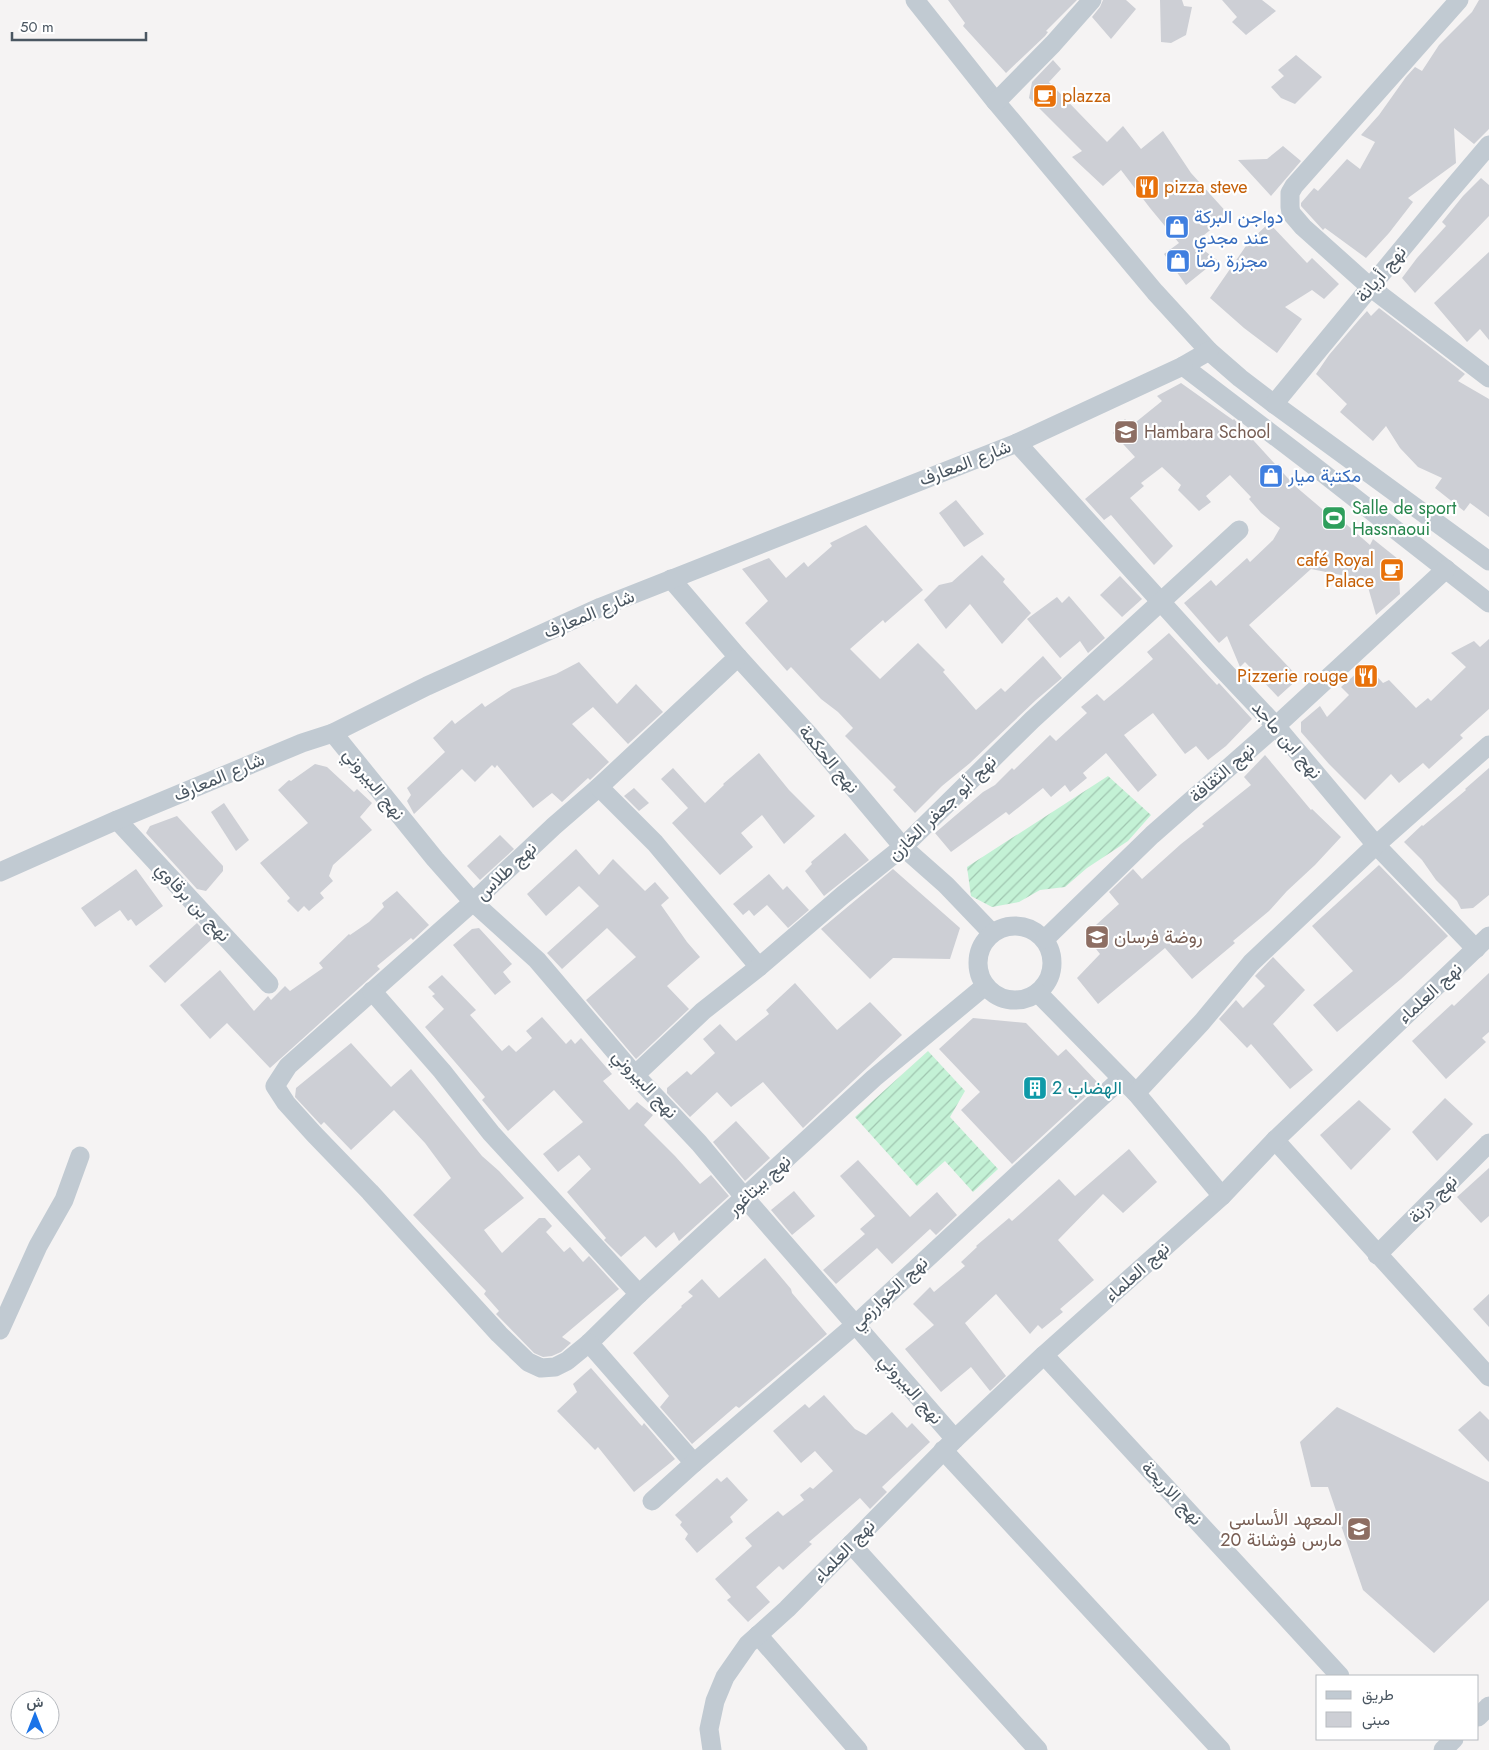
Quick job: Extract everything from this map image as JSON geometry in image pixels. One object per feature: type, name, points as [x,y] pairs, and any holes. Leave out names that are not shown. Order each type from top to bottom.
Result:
[{"type":"street","points":[[915,0],[996,102],[1155,292],[1208,350],[1274,404],[1488,558]]},
{"type":"street","points":[[996,102],[1053,44],[1092,0]]},
{"type":"street","points":[[1459,0],[1294,186],[1290,193],[1290,207],[1294,217],[1303,227],[1370,287],[1486,369]]},
{"type":"street","name":"نهج أريانة","points":[[1274,404],[1489,146]]},
{"type":"street","name":"شارع المعارف","points":[[0,872],[117,820],[302,743],[332,733],[453,674],[601,607],[1017,443],[1183,366],[1208,350]]},
{"type":"street","points":[[1183,366],[1489,603]]},
{"type":"street","name":"نهج ابن ماجد","points":[[1017,443],[1276,726],[1376,845],[1482,943]]},
{"type":"street","name":"نهج أبو جعفر الخازن","points":[[635,1075],[703,1011],[760,968],[843,895],[903,847],[1032,720],[1239,530]]},
{"type":"street","name":"نهج الثقافة","points":[[1045,939],[1152,835],[1276,726],[1446,569]]},
{"type":"street","name":"نهج الحكمة","points":[[671,580],[810,736],[903,847],[946,885],[992,933]]},
{"type":"street","name":"نهج طلاس","points":[[528,1362],[314,1134],[286,1103],[275,1086],[288,1066],[473,902],[738,657]]},
{"type":"street","name":"نهج البيروني","points":[[332,733],[473,902],[537,960],[635,1075],[699,1142],[855,1325],[949,1444],[1221,1750]]},
{"type":"street","points":[[1136,1093],[1202,1022],[1251,963],[1376,845],[1489,744]]},
{"type":"street","points":[[599,787],[655,843],[760,968]]},
{"type":"street","name":"نهج بن برقاوي","points":[[117,820],[269,984]]},
{"type":"street","points":[[1019,925],[1034,930],[1045,939],[1051,953],[1053,968],[1048,981],[1038,993],[1025,999],[1010,1000],[996,996],[985,986],[978,973],[977,958],[982,944],[992,933],[1005,926],[1019,925]]},
{"type":"street","name":"نهج العلماء","points":[[712,1750],[709,1729],[715,1701],[725,1676],[748,1644],[787,1609],[949,1444],[1044,1355],[1222,1196],[1275,1140],[1482,943]]},
{"type":"street","name":"نهج بيتاغور","points":[[528,1362],[540,1368],[555,1367],[567,1361],[589,1343],[639,1294],[874,1078],[985,986]]},
{"type":"street","points":[[372,992],[442,1071],[491,1133],[639,1294]]},
{"type":"street","points":[[1038,993],[1120,1079],[1136,1093],[1222,1196]]},
{"type":"street","name":"نهج الخوارزمي","points":[[652,1501],[855,1325],[1120,1079]]},
{"type":"street","points":[[1275,1140],[1489,1377]]},
{"type":"street","name":"نهج درنة","points":[[1377,1255],[1489,1143]]},
{"type":"street","points":[[0,1330],[38,1246],[64,1200],[80,1156]]},
{"type":"street","points":[[589,1343],[694,1463]]},
{"type":"street","name":"نهج الاريحة","points":[[1044,1355],[1339,1675]]},
{"type":"street","points":[[851,1544],[1038,1750]]},
{"type":"street","points":[[758,1635],[858,1750]]},
{"type":"street","points":[[1479,1716],[1489,1706]]},
{"type":"street","points":[[1442,1750],[1453,1740]]},
{"type":"green space","points":[[1108,776],[1151,815],[1128,841],[1087,868],[1065,887],[1040,890],[1019,902],[992,907],[971,896],[967,867]]},
{"type":"green space","points":[[928,1051],[965,1091],[950,1117],[998,1169],[973,1192],[945,1161],[917,1186],[855,1117]]},
{"type":"building","points":[[948,0],[1077,0],[1046,31],[1048,32],[1045,36],[1006,73],[963,26],[965,23]]},
{"type":"building","points":[[1103,0],[1126,0],[1136,9],[1111,39],[1092,17]]},
{"type":"building","points":[[1160,0],[1182,0],[1184,6],[1192,7],[1186,35],[1171,43],[1161,42]]},
{"type":"building","points":[[1222,0],[1262,0],[1276,11],[1246,35],[1232,22],[1237,17]]},
{"type":"building","points":[[1479,0],[1489,0],[1489,129],[1474,144],[1454,128],[1456,163],[1408,198],[1413,202],[1389,233],[1366,258],[1325,228],[1323,230],[1301,206],[1301,203],[1314,188],[1318,191],[1347,159],[1360,169],[1375,142],[1361,135],[1379,115],[1406,77],[1415,67],[1422,71],[1439,45],[1472,12]]},
{"type":"building","points":[[1296,55],[1322,77],[1295,104],[1281,98],[1271,87],[1284,76],[1278,70]]},
{"type":"building","points":[[1053,60],[1061,69],[1049,82],[1107,142],[1123,126],[1141,149],[1163,131],[1191,173],[1229,215],[1194,243],[1217,260],[1186,285],[1164,254],[1179,243],[1121,170],[1103,186],[1072,157],[1082,151],[1029,98],[1032,82]]},
{"type":"building","points":[[1283,146],[1301,161],[1271,196],[1238,160],[1267,159]]},
{"type":"building","points":[[1481,178],[1489,185],[1489,216],[1415,293],[1402,278],[1446,226],[1442,222],[1463,196]]},
{"type":"building","points":[[1269,223],[1307,263],[1312,258],[1339,284],[1324,299],[1312,290],[1285,307],[1302,319],[1277,353],[1244,328],[1210,298],[1248,243]]},
{"type":"building","points":[[1489,252],[1489,340],[1480,329],[1467,342],[1434,303]]},
{"type":"building","points":[[1379,308],[1465,374],[1458,381],[1489,399],[1489,517],[1470,503],[1464,511],[1435,488],[1442,478],[1418,467],[1400,448],[1386,426],[1373,441],[1340,412],[1347,404],[1316,374],[1329,355],[1367,311],[1371,316]]},
{"type":"building","points":[[1181,383],[1234,419],[1295,486],[1328,514],[1331,511],[1370,545],[1373,539],[1398,559],[1400,594],[1376,615],[1366,580],[1311,569],[1249,625],[1299,678],[1278,697],[1245,662],[1240,667],[1227,636],[1219,643],[1184,603],[1211,580],[1216,586],[1247,558],[1250,562],[1273,540],[1280,528],[1261,513],[1249,499],[1251,497],[1230,475],[1206,496],[1211,502],[1199,511],[1178,490],[1181,485],[1162,467],[1141,483],[1144,486],[1130,498],[1173,546],[1154,565],[1111,515],[1104,520],[1085,499],[1135,457],[1113,433],[1125,419],[1131,426],[1162,401],[1157,396]]},
{"type":"building","points":[[956,500],[984,534],[964,547],[939,513]]},
{"type":"building","points":[[866,525],[923,590],[885,623],[883,620],[850,649],[880,679],[918,643],[945,670],[943,672],[976,710],[1001,688],[1005,692],[1043,656],[1062,678],[970,763],[942,786],[915,813],[893,790],[896,787],[845,736],[853,728],[838,712],[821,699],[791,667],[787,671],[745,623],[768,601],[742,569],[769,558],[786,578],[804,562],[808,567],[832,546],[830,543]]},
{"type":"building","points":[[982,555],[1005,579],[1003,582],[1031,613],[1002,644],[970,604],[946,629],[924,600],[939,585],[952,582]]},
{"type":"building","points":[[1120,576],[1142,599],[1122,617],[1100,595]]},
{"type":"building","points":[[1069,596],[1105,638],[1088,653],[1080,641],[1060,658],[1027,619],[1057,597],[1062,603]]},
{"type":"building","points":[[1169,633],[1217,685],[1219,683],[1252,719],[1226,746],[1208,760],[1196,746],[1185,754],[1153,713],[1124,735],[1157,775],[1138,792],[1106,753],[1083,773],[1087,778],[1070,792],[1065,785],[1051,797],[1043,788],[1009,815],[1006,812],[951,852],[935,833],[983,792],[995,785],[1012,768],[1014,770],[1050,735],[1056,741],[1087,713],[1081,707],[1097,694],[1104,701],[1122,686],[1153,659],[1147,652]]},
{"type":"building","points":[[1489,639],[1489,709],[1460,735],[1463,738],[1429,769],[1423,763],[1399,783],[1391,774],[1365,800],[1329,764],[1301,732],[1301,722],[1320,706],[1327,717],[1349,695],[1341,687],[1366,665],[1383,683],[1389,680],[1416,708],[1428,698],[1431,701],[1466,667],[1451,653],[1474,641],[1480,647]]},
{"type":"building","points":[[579,662],[617,704],[636,684],[663,712],[628,744],[593,707],[572,724],[609,762],[562,802],[552,793],[533,808],[497,765],[495,768],[492,765],[475,782],[462,769],[414,814],[407,801],[411,795],[407,788],[445,752],[433,738],[452,720],[455,724],[482,703],[485,707],[512,689],[556,674]]},
{"type":"building","points":[[759,753],[789,790],[815,816],[784,844],[762,815],[741,833],[753,847],[720,875],[672,823],[688,808],[661,779],[673,768],[705,803],[723,784]]},
{"type":"building","points":[[1265,755],[1311,810],[1341,837],[1269,911],[1192,979],[1165,948],[1098,1004],[1077,978],[1100,954],[1085,935],[1119,904],[1109,892],[1133,869],[1142,879],[1204,826],[1202,824],[1251,785],[1244,777]]},
{"type":"building","points":[[315,764],[327,767],[354,792],[357,789],[372,803],[360,817],[372,830],[333,865],[329,876],[333,881],[320,893],[324,898],[309,911],[304,906],[298,912],[287,901],[290,898],[260,863],[308,823],[278,790],[289,780],[291,781]]},
{"type":"building","points":[[1489,768],[1489,895],[1473,908],[1461,909],[1457,901],[1436,880],[1422,860],[1404,842]]},
{"type":"building","points":[[634,788],[649,803],[639,811],[624,796]]},
{"type":"building","points":[[224,803],[249,840],[236,851],[211,812]]},
{"type":"building","points":[[177,816],[223,866],[223,871],[206,891],[197,889],[146,833],[150,826]]},
{"type":"building","points":[[845,833],[869,860],[824,896],[805,871],[812,864],[811,862]]},
{"type":"building","points":[[500,835],[514,849],[480,880],[467,866]]},
{"type":"building","points":[[576,849],[599,875],[613,859],[645,891],[655,882],[669,898],[661,905],[700,957],[667,986],[689,1009],[636,1059],[586,1000],[636,957],[607,928],[562,969],[547,953],[599,906],[579,886],[546,916],[527,894]]},
{"type":"building","points":[[1379,865],[1448,936],[1401,979],[1337,1032],[1313,1005],[1353,971],[1312,926]]},
{"type":"building","points":[[136,869],[163,906],[136,926],[131,919],[128,921],[120,910],[95,927],[81,908]]},
{"type":"building","points":[[893,869],[960,928],[950,959],[893,958],[870,979],[821,929]]},
{"type":"building","points":[[769,874],[783,890],[787,886],[809,910],[788,928],[767,905],[754,916],[749,910],[743,915],[733,904]]},
{"type":"building","points":[[397,891],[429,925],[413,940],[411,938],[377,966],[380,969],[270,1068],[227,1023],[210,1039],[180,1005],[220,970],[254,1011],[268,996],[271,1000],[285,986],[290,991],[323,968],[319,963],[349,934],[369,922],[384,907],[382,903]]},
{"type":"building","points":[[197,923],[212,939],[165,983],[149,966]]},
{"type":"building","points":[[479,928],[512,964],[503,972],[511,982],[495,995],[453,945],[472,929]]},
{"type":"building","points":[[1273,957],[1305,990],[1273,1024],[1313,1070],[1290,1089],[1251,1044],[1247,1048],[1219,1019],[1236,1000],[1243,1008],[1265,986],[1255,976]]},
{"type":"building","points":[[1489,973],[1489,1032],[1482,1038],[1486,1042],[1446,1079],[1412,1041],[1452,1004],[1454,1006]]},
{"type":"building","points":[[442,975],[476,1010],[470,1015],[502,1051],[509,1045],[516,1052],[532,1038],[526,1031],[542,1017],[566,1044],[571,1039],[575,1044],[581,1038],[612,1074],[603,1081],[629,1110],[637,1102],[653,1115],[644,1125],[700,1184],[711,1175],[729,1196],[679,1241],[674,1232],[656,1248],[645,1236],[621,1257],[604,1240],[606,1238],[567,1192],[591,1169],[579,1155],[558,1172],[543,1154],[583,1122],[554,1090],[508,1131],[482,1100],[485,1097],[425,1027],[444,1009],[432,996],[435,994],[428,987]]},
{"type":"building","points":[[795,983],[837,1030],[870,1002],[902,1035],[803,1128],[763,1082],[731,1107],[717,1092],[690,1117],[667,1093],[667,1088],[687,1071],[691,1075],[715,1053],[703,1039],[720,1024],[736,1041],[769,1014],[766,1010]]},
{"type":"building","name":"الهضاب 2","points":[[973,1018],[1026,1023],[1058,1056],[1066,1049],[1099,1084],[1012,1164],[961,1110],[980,1092],[939,1049]]},
{"type":"building","points":[[351,1043],[391,1087],[411,1069],[482,1156],[524,1198],[484,1230],[502,1253],[539,1218],[545,1218],[552,1226],[546,1232],[564,1252],[570,1247],[583,1262],[589,1256],[619,1289],[562,1337],[571,1343],[561,1352],[543,1357],[534,1353],[496,1314],[499,1311],[484,1294],[486,1291],[413,1215],[451,1178],[425,1143],[394,1110],[351,1150],[324,1122],[321,1125],[295,1097],[296,1088]]},
{"type":"building","points":[[1445,1098],[1473,1124],[1437,1161],[1412,1132]]},
{"type":"building","points":[[1359,1100],[1391,1129],[1351,1170],[1320,1135]]},
{"type":"building","points":[[736,1121],[770,1158],[745,1181],[713,1142]]},
{"type":"building","points":[[1129,1149],[1157,1182],[1123,1213],[1103,1194],[1058,1240],[1094,1280],[1060,1309],[1063,1312],[1042,1329],[1038,1325],[1030,1334],[996,1294],[965,1323],[1006,1376],[990,1391],[971,1367],[941,1392],[905,1349],[934,1325],[913,1304],[930,1287],[934,1292],[965,1266],[961,1262],[976,1246],[1009,1218],[1012,1221],[1059,1179],[1075,1196]]},
{"type":"building","points":[[858,1160],[910,1217],[937,1192],[957,1215],[936,1235],[930,1229],[892,1264],[877,1248],[836,1284],[823,1270],[865,1234],[860,1229],[875,1216],[840,1176]]},
{"type":"building","points":[[1489,1168],[1489,1216],[1481,1223],[1457,1197]]},
{"type":"building","points":[[794,1191],[815,1216],[792,1235],[771,1210]]},
{"type":"building","points":[[765,1258],[827,1334],[739,1408],[736,1406],[692,1444],[660,1407],[669,1396],[633,1353],[693,1296],[688,1292],[702,1279],[719,1298]]},
{"type":"building","points":[[1489,1294],[1489,1327],[1473,1309]]},
{"type":"building","points":[[591,1368],[639,1423],[642,1426],[644,1423],[675,1459],[634,1492],[598,1447],[595,1450],[557,1411],[577,1392],[573,1384]]},
{"type":"building","points":[[824,1395],[855,1429],[866,1435],[892,1412],[907,1428],[912,1423],[930,1442],[882,1487],[887,1492],[870,1509],[860,1498],[809,1542],[812,1544],[783,1570],[779,1566],[756,1587],[770,1602],[748,1622],[727,1600],[731,1597],[715,1579],[752,1546],[745,1538],[778,1511],[783,1516],[804,1500],[800,1495],[810,1487],[813,1489],[833,1471],[815,1451],[801,1463],[773,1431],[805,1404],[809,1408]]},
{"type":"building","points":[[1337,1407],[1489,1482],[1489,1600],[1434,1653],[1363,1590],[1328,1487],[1311,1487],[1300,1442]]},
{"type":"building","points":[[1480,1411],[1489,1420],[1489,1462],[1458,1430]]},
{"type":"building","points":[[727,1477],[748,1500],[730,1517],[733,1522],[697,1553],[685,1539],[688,1534],[680,1525],[682,1522],[675,1515],[717,1478],[721,1482]]},
{"type":"place","name":"plazza","points":[[1045,96]]},
{"type":"place","name":"pizza steve","points":[[1147,187]]},
{"type":"place","name":"دواجن البركة عند مجدي","points":[[1177,227]]},
{"type":"place","name":"مجزرة رضا","points":[[1178,261]]},
{"type":"place","name":"Hambara School","points":[[1126,432]]},
{"type":"place","name":"مكتبة ميار","points":[[1271,476]]},
{"type":"place","name":"Salle de sport Hassnaoui","points":[[1334,518]]},
{"type":"place","name":"café Royal Palace","points":[[1392,570]]},
{"type":"place","name":"Pizzerie rouge","points":[[1366,676]]},
{"type":"place","name":"روضة فرسان","points":[[1097,937]]},
{"type":"place","name":"الهضاب 2","points":[[1035,1088]]},
{"type":"place","name":"المعهد الأساسي 20 مارس فوشانة","points":[[1359,1529]]}]
